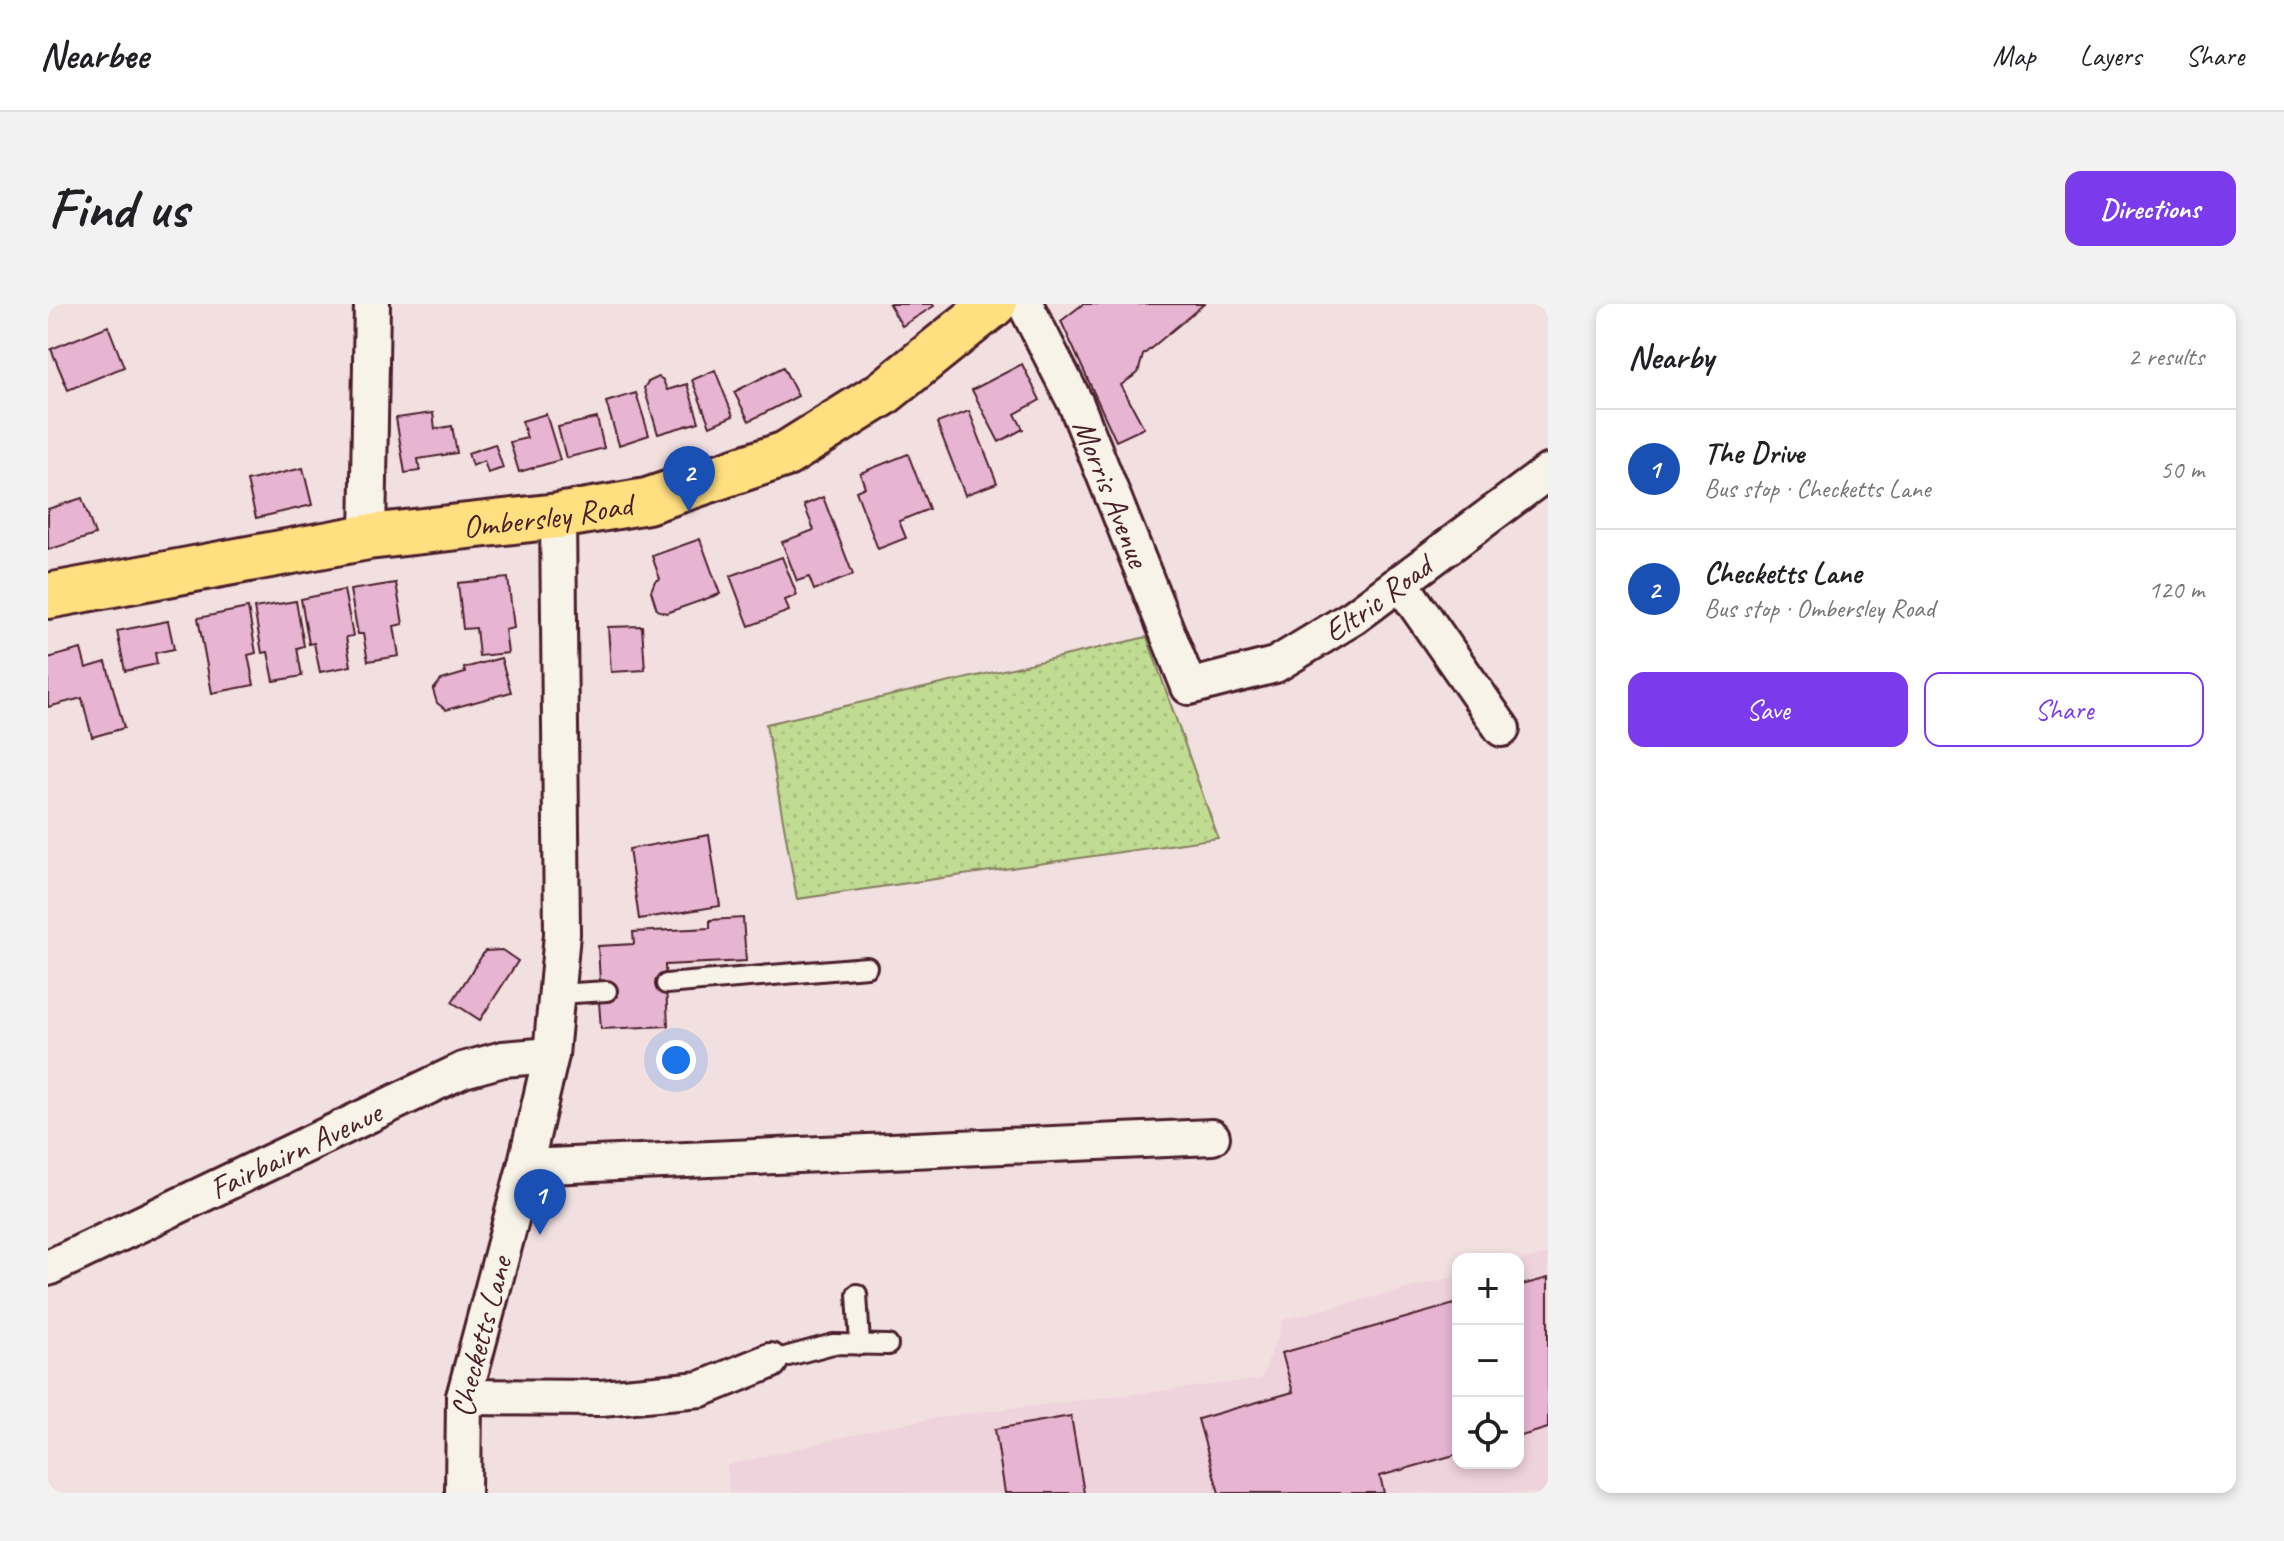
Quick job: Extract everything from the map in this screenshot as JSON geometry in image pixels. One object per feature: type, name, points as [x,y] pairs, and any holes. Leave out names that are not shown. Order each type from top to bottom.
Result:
[{"type":"main road","name":"Ombersley Road","points":[[48,596],[368,537],[558,516],[647,501],[786,454],[882,394],[994,304]]},
{"type":"street","points":[[368,537],[372,304]]},
{"type":"street","name":"Morris Avenue","points":[[1025,304],[1076,404],[1189,687]]},
{"type":"street","name":"Eltric Road","points":[[1189,687],[1275,665],[1354,617],[1548,472]]},
{"type":"street","name":"Checketts Lane","points":[[463,1493],[464,1397],[525,1167],[551,1055],[558,994],[562,934],[558,516]]},
{"type":"street","points":[[1400,582],[1502,729]]},
{"type":"street","name":"Fairbairn Avenue","points":[[48,1268],[463,1070],[503,1059],[551,1055]]},
{"type":"street","points":[[525,1167],[1212,1137]]},
{"type":"street","points":[[464,1397],[601,1398],[701,1389],[770,1361]]},
{"type":"lane","points":[[666,984],[867,967]]},
{"type":"lane","points":[[558,994],[607,991]]},
{"type":"lane","points":[[857,1294],[860,1345]]},
{"type":"lane","points":[[770,1361],[833,1344],[888,1345]]},
{"type":"shaded area","points":[[1548,1254],[1548,1493],[729,1493],[727,1465],[895,1425],[961,1414],[1261,1379],[1284,1319],[1452,1277],[1452,1469],[1524,1469],[1524,1260]]},
{"type":"green space","points":[[1147,637],[1218,838],[797,899],[766,724]]},
{"type":"building","points":[[889,304],[933,304],[934,306],[902,326]]},
{"type":"building","points":[[1083,304],[1204,304],[1143,355],[1138,373],[1121,385],[1144,428],[1116,441],[1061,321]]},
{"type":"building","points":[[108,326],[124,367],[68,390],[51,349]]},
{"type":"building","points":[[1022,364],[1040,400],[1015,414],[1023,429],[999,442],[972,390]]},
{"type":"building","points":[[783,367],[798,396],[749,421],[734,392]]},
{"type":"building","points":[[715,370],[733,416],[710,426],[692,380]]},
{"type":"building","points":[[659,377],[667,390],[687,384],[699,422],[658,434],[644,388],[648,382]]},
{"type":"building","points":[[636,393],[649,435],[619,445],[606,402]]},
{"type":"building","points":[[969,411],[997,483],[965,495],[937,423]]},
{"type":"building","points":[[433,413],[435,429],[452,426],[457,453],[418,459],[420,471],[405,473],[396,418]]},
{"type":"building","points":[[546,414],[560,460],[519,472],[510,442],[527,438],[522,421]]},
{"type":"building","points":[[597,418],[604,448],[566,458],[558,427]]},
{"type":"building","points":[[495,444],[503,468],[488,473],[484,461],[472,466],[468,453]]},
{"type":"building","points":[[908,454],[929,509],[899,521],[906,538],[878,549],[856,491],[865,487],[860,473]]},
{"type":"building","points":[[303,468],[312,505],[256,518],[247,481]]},
{"type":"building","points":[[823,497],[853,575],[814,590],[809,577],[797,581],[782,542],[814,530],[804,505]]},
{"type":"building","points":[[82,498],[95,535],[48,550],[48,509]]},
{"type":"building","points":[[700,539],[720,594],[666,613],[657,610],[651,591],[655,581],[660,579],[652,556]]},
{"type":"building","points":[[782,557],[797,595],[785,600],[789,611],[749,626],[730,576]]},
{"type":"building","points":[[508,578],[514,628],[505,630],[508,653],[479,656],[476,628],[463,629],[458,583]]},
{"type":"building","points":[[396,583],[403,624],[394,626],[399,656],[368,661],[363,634],[358,634],[350,590]]},
{"type":"building","points":[[344,590],[353,636],[346,637],[351,666],[320,672],[314,643],[309,644],[301,599]]},
{"type":"building","points":[[296,601],[304,646],[297,648],[302,676],[274,681],[268,652],[262,653],[254,608]]},
{"type":"building","points":[[248,608],[256,653],[248,655],[254,685],[212,693],[198,618]]},
{"type":"building","points":[[168,621],[174,649],[155,653],[157,664],[125,671],[117,631]]},
{"type":"building","points":[[642,626],[645,670],[611,672],[608,627]]},
{"type":"building","points":[[81,649],[86,668],[106,662],[124,728],[92,737],[82,698],[48,707],[48,658]]},
{"type":"building","points":[[501,658],[511,692],[446,710],[437,703],[433,690],[441,680],[465,673],[464,668]]},
{"type":"building","points":[[709,835],[720,906],[639,919],[629,849]]},
{"type":"building","points":[[743,918],[746,961],[665,965],[668,1026],[601,1029],[599,1002],[607,1001],[606,981],[600,982],[598,946],[634,944],[633,932],[710,928],[710,920]]},
{"type":"building","points":[[502,950],[518,961],[480,1020],[452,1002],[485,951]]},
{"type":"building","points":[[1548,1278],[1548,1428],[1524,1435],[1524,1325],[1524,1284]]},
{"type":"building","points":[[1452,1305],[1452,1456],[1380,1476],[1384,1493],[1219,1493],[1198,1419],[1293,1392],[1282,1353]]},
{"type":"building","points":[[1071,1416],[1084,1493],[1005,1493],[995,1429]]},
{"type":"place","name":"Checketts Lane","points":[[689,512]]},
{"type":"place","name":"The Drive","points":[[540,1235]]}]
